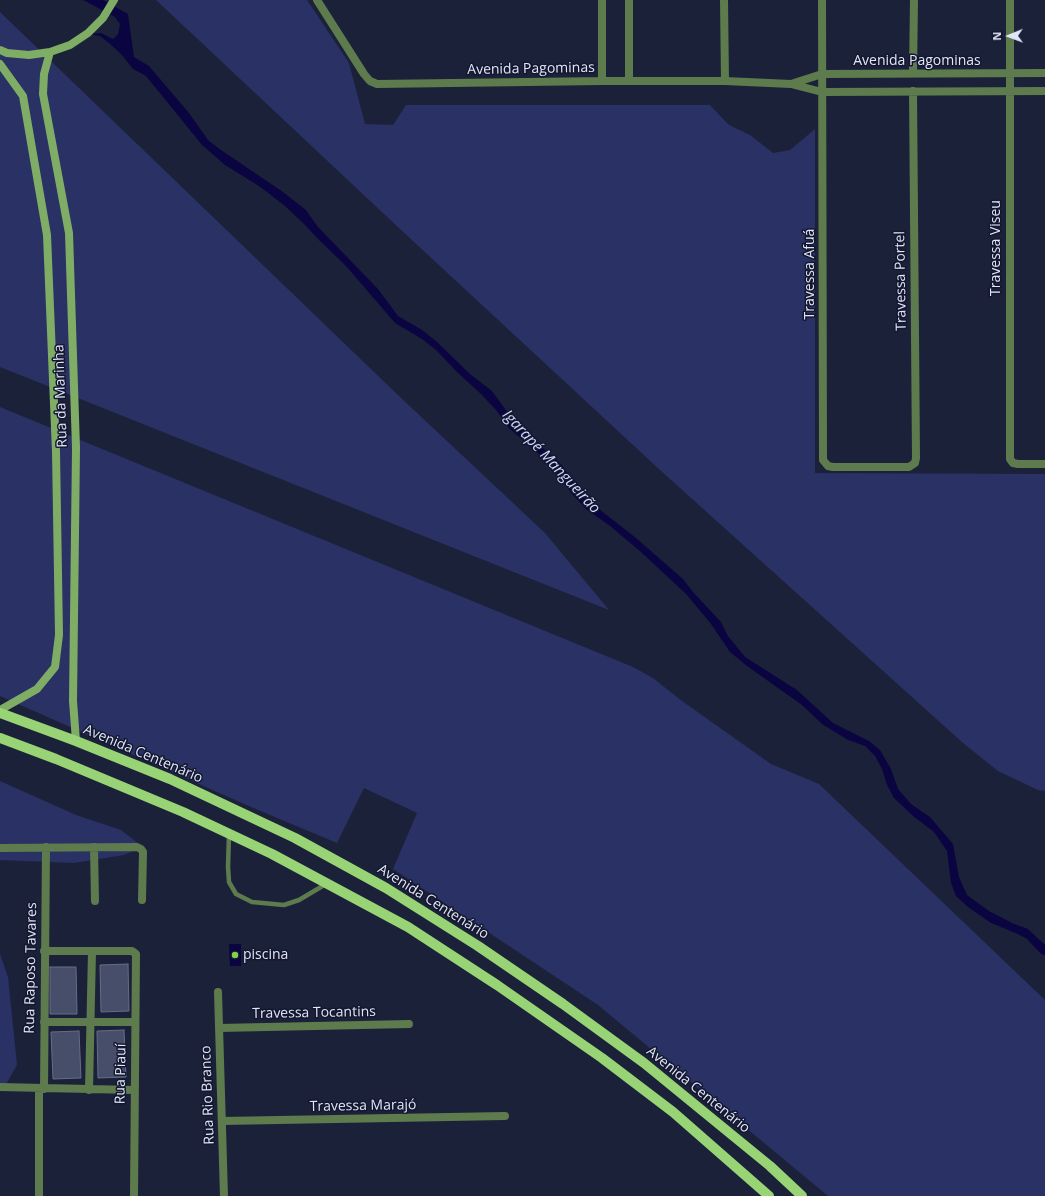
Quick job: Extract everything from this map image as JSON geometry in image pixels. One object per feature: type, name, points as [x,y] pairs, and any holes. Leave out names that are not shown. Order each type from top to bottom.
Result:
[{"type":"main road","points":[[0,50],[7,53],[29,55],[50,52],[70,45],[88,33],[103,18],[114,0]]},
{"type":"main road","name":"Rua da Marinha","points":[[50,52],[44,74],[43,94],[70,241],[76,448],[73,701],[76,741]]},
{"type":"main road","name":"Rua da Marinha","points":[[0,64],[23,96],[47,235],[56,452],[59,636],[55,667],[37,689],[0,710]]},
{"type":"main road","name":"Avenida Centenário","points":[[0,713],[76,741],[170,779],[288,835],[386,888],[478,946],[563,1004],[644,1063],[770,1166],[802,1196]]},
{"type":"main road","points":[[0,738],[56,759],[162,803],[229,834],[272,854],[408,927],[497,985],[602,1058],[673,1112],[769,1196]]},
{"type":"street","name":"Avenida Pagominas","points":[[317,0],[364,74],[370,81],[377,84],[725,81],[791,84],[822,92],[1045,91]]},
{"type":"street","points":[[602,0],[602,81]]},
{"type":"street","points":[[629,0],[629,81]]},
{"type":"street","points":[[724,0],[725,81]]},
{"type":"street","name":"Travessa Afuá","points":[[822,0],[823,460],[828,466],[833,467],[909,467]]},
{"type":"street","points":[[913,74],[914,0]]},
{"type":"street","name":"Travessa Viseu","points":[[1010,0],[1010,459],[1013,463],[1018,464],[1045,464]]},
{"type":"street","name":"Avenida Pagominas","points":[[791,84],[822,74],[1045,73]]},
{"type":"street","name":"Travessa Portel","points":[[909,467],[915,463],[916,458],[913,92]]},
{"type":"street","name":"Rua Raposo Tavares","points":[[39,1196],[44,1022],[46,847]]},
{"type":"street","points":[[94,847],[95,902]]},
{"type":"street","points":[[0,848],[137,847],[143,852],[142,900]]},
{"type":"street","points":[[44,951],[92,951],[89,1090]]},
{"type":"street","name":"Rua Piauí","points":[[92,951],[135,952],[134,1196]]},
{"type":"street","name":"Rua Rio Branco","points":[[218,992],[224,1196]]},
{"type":"street","points":[[44,1022],[135,1022]]},
{"type":"street","name":"Travessa Tocantins","points":[[219,1028],[410,1024]]},
{"type":"street","points":[[0,1087],[134,1090]]},
{"type":"street","name":"Travessa Marajó","points":[[222,1121],[505,1116]]},
{"type":"lane","points":[[229,834],[229,882],[236,894],[252,902],[284,905],[299,900],[326,883]]},
{"type":"shaded area","points":[[156,0],[307,0],[349,63],[365,124],[393,125],[406,105],[710,105],[729,125],[750,135],[773,153],[790,150],[815,129],[815,473],[1045,474],[1045,791],[1038,790],[998,771],[963,743],[660,470]]},
{"type":"shaded area","points":[[0,12],[399,396],[545,533],[609,610],[0,367]]},
{"type":"shaded area","points":[[0,407],[633,667],[653,678],[682,701],[771,764],[819,784],[1045,1000],[1045,1196],[828,1196],[598,1005],[393,869],[417,813],[364,788],[337,843],[251,807],[0,696]]},
{"type":"shaded area","points":[[0,781],[76,815],[121,830],[143,847],[124,855],[74,863],[0,860]]},
{"type":"shaded area","points":[[0,954],[8,977],[17,1065],[4,1088],[0,1088]]},
{"type":"water","name":"Igarapé Mangueirão","points":[[83,0],[103,0],[128,14],[134,57],[149,66],[189,113],[208,140],[283,192],[306,210],[318,227],[378,289],[398,316],[422,330],[436,341],[470,374],[492,391],[516,424],[561,464],[585,498],[636,538],[683,579],[721,622],[728,636],[745,657],[797,690],[833,723],[869,741],[880,750],[891,769],[898,789],[911,804],[930,817],[953,844],[959,877],[967,895],[989,911],[1012,923],[1028,929],[1045,945],[1045,955],[1041,954],[1027,939],[991,923],[968,907],[956,896],[951,883],[947,851],[934,832],[913,816],[894,798],[875,756],[865,746],[848,740],[822,724],[802,705],[730,652],[711,624],[687,595],[641,552],[610,526],[586,509],[573,495],[548,462],[509,428],[496,410],[436,350],[422,339],[395,323],[346,266],[285,206],[259,186],[225,165],[202,145],[146,76],[133,69],[121,54],[100,36],[89,34],[101,33],[113,39],[118,34],[120,24],[115,17]]},
{"type":"water","name":"piscina","points":[[229,944],[241,944],[241,966],[230,966]]},
{"type":"building","points":[[128,964],[129,1011],[101,1012],[100,965]]},
{"type":"building","points":[[50,967],[76,967],[77,1014],[50,1014]]},
{"type":"building","points":[[124,1030],[126,1077],[98,1078],[97,1031]]},
{"type":"building","points":[[79,1031],[81,1078],[53,1079],[51,1032]]},
{"type":"place","name":"piscina","points":[[235,955]]}]
